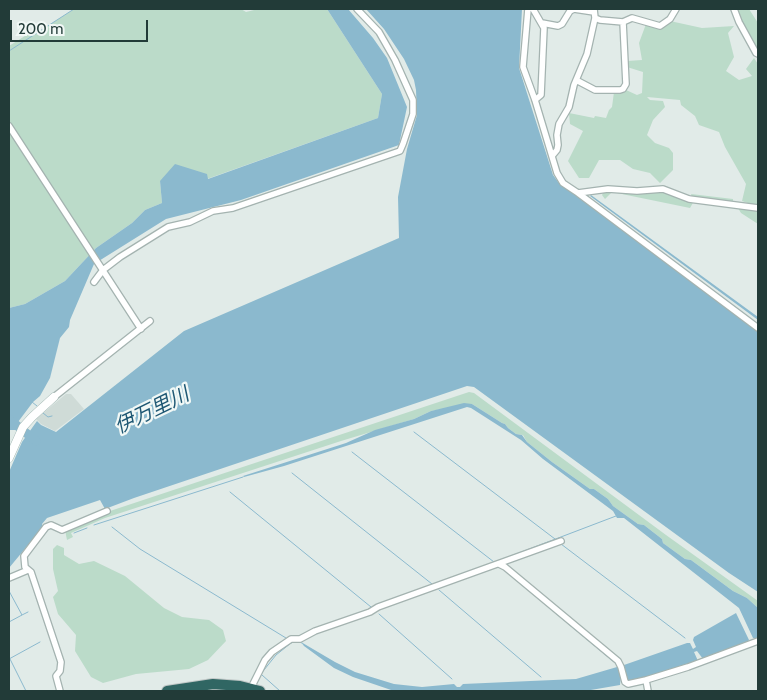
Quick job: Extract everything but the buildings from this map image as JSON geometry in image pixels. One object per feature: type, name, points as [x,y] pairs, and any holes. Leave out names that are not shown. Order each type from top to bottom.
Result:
[{"type":"highway","points":[[167,691],[213,684],[255,690]]},
{"type":"street","points":[[94,282],[102,268],[168,227],[190,222],[213,211],[233,208],[400,150],[404,144],[413,114],[413,100],[395,60],[379,32],[357,9]]},
{"type":"street","points":[[528,9],[523,67],[559,178],[758,328]]},
{"type":"street","points":[[533,9],[544,28],[541,95],[535,100]]},
{"type":"street","points":[[542,23],[558,26],[562,24],[570,11],[574,10],[594,13],[600,20],[623,22],[632,18],[660,26],[670,19],[676,9]]},
{"type":"street","points":[[734,9],[743,30],[758,54]]},
{"type":"street","points":[[552,156],[557,150],[557,129],[569,107],[576,80],[587,54],[594,13]]},
{"type":"street","points":[[576,80],[595,90],[620,90],[623,88],[626,84],[623,22]]},
{"type":"street","points":[[9,126],[141,328]]},
{"type":"street","points":[[578,193],[608,189],[637,191],[663,189],[689,199],[758,208]]},
{"type":"street","points":[[9,458],[23,427],[32,417],[54,397],[150,321]]},
{"type":"street","points":[[60,691],[56,676],[60,671],[61,662],[32,572],[28,570],[23,560],[24,556],[46,527],[50,525],[62,530],[107,510]]},
{"type":"street","points":[[255,690],[265,660],[284,642],[561,541]]},
{"type":"street","points":[[499,564],[618,661],[622,674],[628,684],[688,667],[758,641]]},
{"type":"street","points":[[9,578],[28,570]]},
{"type":"street","points":[[646,680],[648,691]]},
{"type":"shaded area","points":[[66,394],[71,394],[84,409],[55,431],[41,424],[36,419]]},
{"type":"green space","points":[[74,9],[241,9],[246,12],[258,9],[327,9],[382,94],[378,118],[207,179],[160,181],[162,203],[145,210],[132,223],[96,248],[65,281],[25,304],[9,308],[9,46],[36,29],[38,32]]},
{"type":"green space","points":[[736,9],[749,9],[758,23],[758,52]]},
{"type":"green space","points":[[670,21],[702,28],[734,26],[728,33],[734,57],[726,71],[739,80],[752,76],[746,69],[754,58],[758,64],[758,205],[742,201],[746,184],[725,147],[719,132],[699,125],[695,116],[681,105],[680,100],[647,97],[650,100],[663,101],[665,107],[653,120],[647,135],[655,143],[669,148],[673,153],[673,170],[660,183],[650,173],[633,169],[620,160],[599,160],[589,178],[579,178],[568,161],[583,131],[570,124],[569,113],[594,118],[595,116],[606,118],[612,107],[614,92],[626,90],[637,95],[642,93],[643,72],[627,67],[627,61],[642,60],[639,43],[646,24],[661,28]]},
{"type":"green space","points":[[604,191],[665,192],[694,201],[690,208],[612,192],[605,199],[602,195]]},
{"type":"green space","points":[[691,194],[733,199],[733,203],[692,197]]},
{"type":"green space","points":[[738,208],[758,209],[758,224],[741,213]]},
{"type":"green space","points":[[469,392],[474,393],[758,601],[758,608],[747,598],[733,591],[691,560],[685,559],[663,543],[662,539],[644,525],[638,524],[613,506],[608,499],[594,489],[590,489],[552,462],[527,442],[523,435],[516,434],[505,424],[472,404],[431,411],[414,419],[105,518],[71,533],[73,537],[67,540],[65,530],[104,513]]},
{"type":"green space","points":[[57,545],[64,548],[64,555],[79,564],[94,561],[125,576],[164,608],[182,617],[209,620],[223,630],[226,641],[208,660],[189,669],[136,674],[103,683],[91,677],[75,651],[76,635],[58,614],[53,597],[58,591],[53,569],[53,549]]},
{"type":"water","points":[[327,9],[348,9],[373,38],[387,58],[407,107],[399,145],[241,200],[166,219],[94,264],[70,320],[69,327],[60,338],[50,378],[40,396],[18,422],[16,430],[9,430],[9,308],[25,304],[65,281],[96,248],[132,223],[145,210],[162,203],[160,181],[175,164],[207,174],[208,179],[378,118],[382,94]]},
{"type":"water","name":"伊万里川","points":[[366,9],[522,9],[519,68],[553,175],[559,183],[758,331],[758,592],[729,573],[474,387],[467,386],[105,509],[100,500],[47,518],[42,524],[43,527],[9,568],[9,472],[22,442],[37,421],[56,432],[184,331],[399,238],[398,197],[407,149],[417,115],[416,90],[414,80],[404,59],[384,29]]},
{"type":"water","points":[[590,196],[758,317],[758,320]]},
{"type":"water","points":[[464,403],[472,404],[505,424],[516,434],[522,435],[527,442],[552,462],[590,489],[594,489],[608,499],[613,506],[638,524],[644,525],[662,539],[663,543],[685,559],[691,560],[733,591],[747,598],[758,608],[758,638],[753,638],[739,608],[624,518],[617,518],[613,511],[543,459],[521,440],[471,408],[467,407],[284,466],[243,476],[346,443],[375,430],[414,419],[431,411]]},
{"type":"water","points":[[736,613],[749,640],[748,642],[703,659],[697,651],[694,652],[698,661],[629,681],[621,676],[620,685],[585,691],[394,691],[353,677],[334,668],[301,642],[355,672],[394,684],[422,687],[454,684],[460,687],[463,684],[576,679],[617,667],[624,672],[624,665],[687,643],[690,643],[693,649],[696,647],[693,640],[694,637]]},
{"type":"waterway","points":[[9,51],[74,9]]},
{"type":"waterway","points":[[32,402],[37,406]]},
{"type":"waterway","points":[[43,413],[48,417],[52,416]]},
{"type":"waterway","points":[[9,419],[36,441]]},
{"type":"waterway","points":[[414,432],[555,539]]},
{"type":"waterway","points":[[352,452],[494,562]]},
{"type":"waterway","points":[[292,473],[432,584]]},
{"type":"waterway","points":[[94,525],[243,477]]},
{"type":"waterway","points":[[230,492],[371,607]]},
{"type":"waterway","points":[[503,559],[616,516]]},
{"type":"waterway","points":[[112,527],[140,549],[286,638]]},
{"type":"waterway","points":[[74,533],[87,528]]},
{"type":"waterway","points":[[561,544],[685,638]]},
{"type":"waterway","points":[[390,600],[490,564]]},
{"type":"waterway","points":[[439,590],[541,677]]},
{"type":"waterway","points":[[9,591],[22,615],[9,622]]},
{"type":"waterway","points":[[367,610],[377,605]]},
{"type":"waterway","points":[[553,611],[614,662]]},
{"type":"waterway","points":[[22,615],[28,612]]},
{"type":"waterway","points":[[379,614],[452,679]]},
{"type":"waterway","points":[[297,637],[314,629]]},
{"type":"waterway","points":[[260,675],[276,655],[291,643],[297,641],[302,643]]},
{"type":"waterway","points":[[9,659],[40,642]]},
{"type":"waterway","points":[[9,657],[26,691]]},
{"type":"waterway","points":[[262,675],[280,691]]}]
